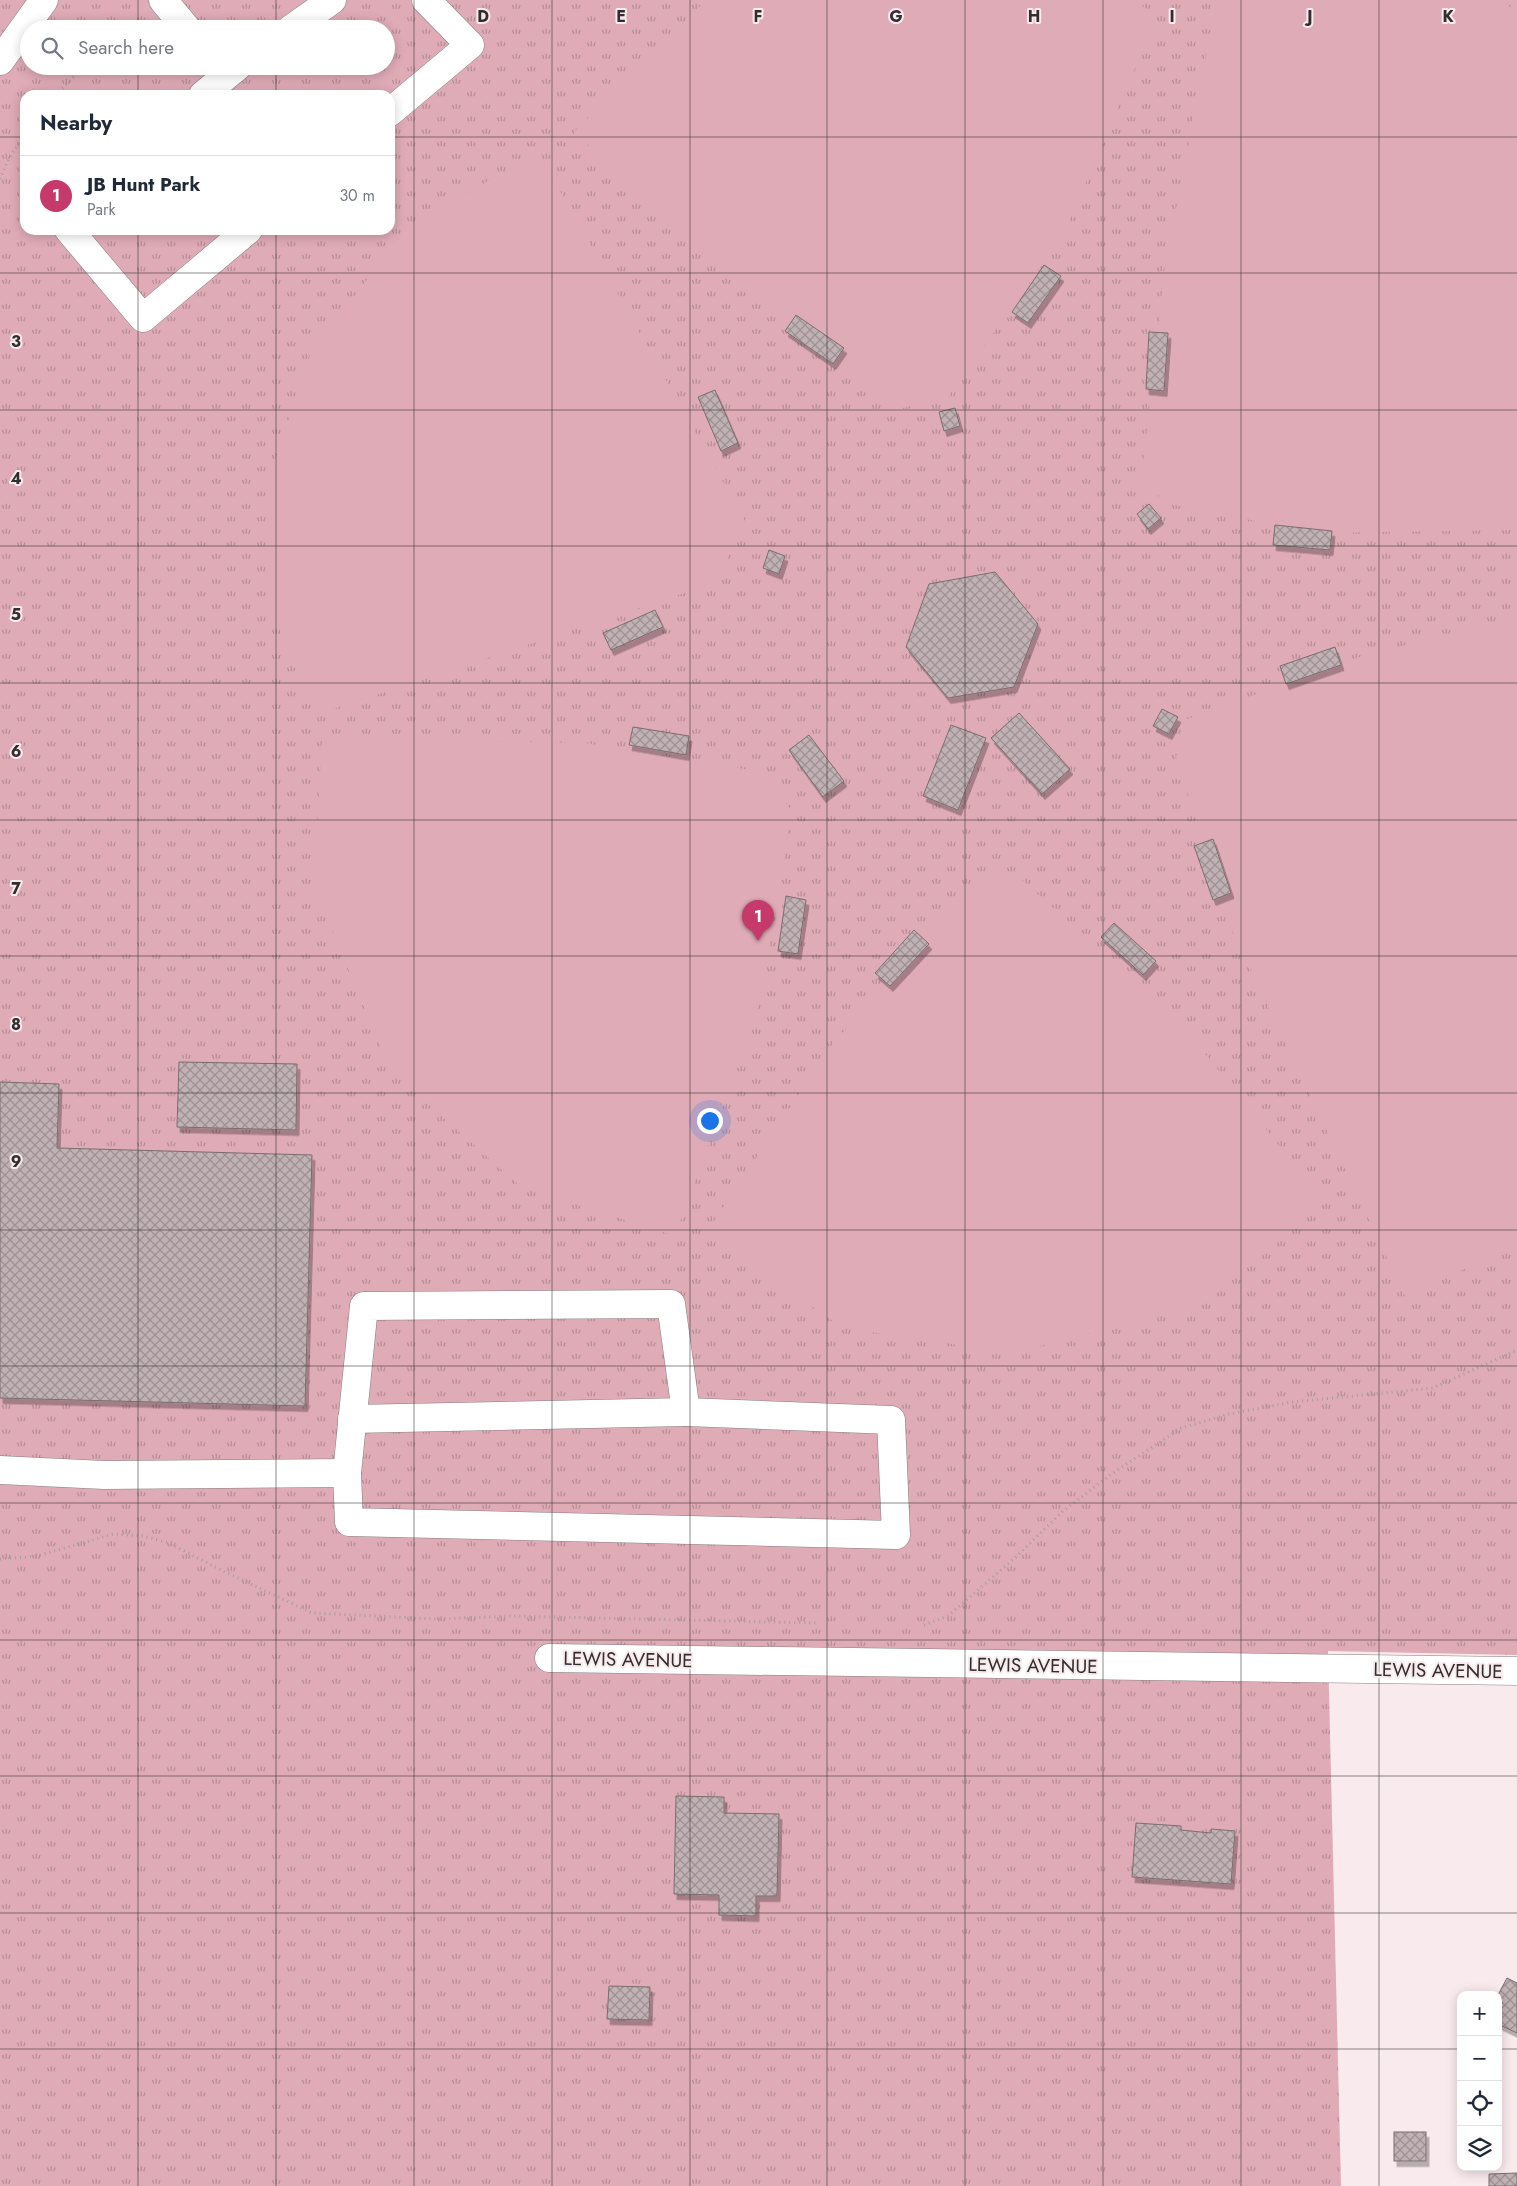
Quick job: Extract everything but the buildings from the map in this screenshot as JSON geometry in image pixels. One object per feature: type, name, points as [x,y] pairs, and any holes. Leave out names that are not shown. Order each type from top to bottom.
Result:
[{"type":"street","points":[[30,20],[44,0]]},
{"type":"street","points":[[163,0],[180,20]]},
{"type":"street","points":[[304,20],[332,0]]},
{"type":"street","points":[[395,108],[470,45],[426,0]]},
{"type":"street","points":[[0,61],[20,33]]},
{"type":"street","points":[[208,90],[221,75]]},
{"type":"street","points":[[73,235],[143,318],[242,235]]},
{"type":"street","points":[[352,1419],[686,1412],[891,1420],[896,1534],[349,1522],[347,1473],[352,1419],[364,1306],[671,1304],[686,1412]]},
{"type":"street","points":[[0,1470],[104,1475],[347,1473]]},
{"type":"street","name":"LEWIS AVENUE","points":[[549,1658],[1517,1671]]},
{"type":"path","points":[[60,90],[76,75]]},
{"type":"path","points":[[0,179],[8,160],[20,142]]},
{"type":"green space","points":[[0,0],[1517,0],[1517,1655],[1328,1651],[1341,2186],[0,2186]]},
{"type":"green space","points":[[706,0],[1131,0],[1158,15],[1064,234],[948,397],[903,408],[727,275],[574,132]]},
{"type":"green space","points":[[1217,0],[1501,0],[1517,12],[1517,530],[1316,533],[1169,504],[1141,482],[1165,264]]},
{"type":"green space","points":[[539,153],[746,523],[715,583],[315,715],[271,608],[267,484],[312,349],[412,223]]},
{"type":"green space","points":[[1517,617],[1517,1240],[1496,1255],[1405,1296],[1230,926],[1176,757],[1185,720],[1362,656]]},
{"type":"green space","points":[[322,738],[585,743],[763,772],[792,811],[757,1015],[675,1236],[521,1187],[390,1070],[314,887]]},
{"type":"green space","points":[[1019,877],[1179,1021],[1322,1199],[1201,1305],[1013,1353],[843,1328],[706,1233],[831,1046],[977,879]]},
{"type":"place","name":"JB Hunt Park","points":[[758,941]]}]
